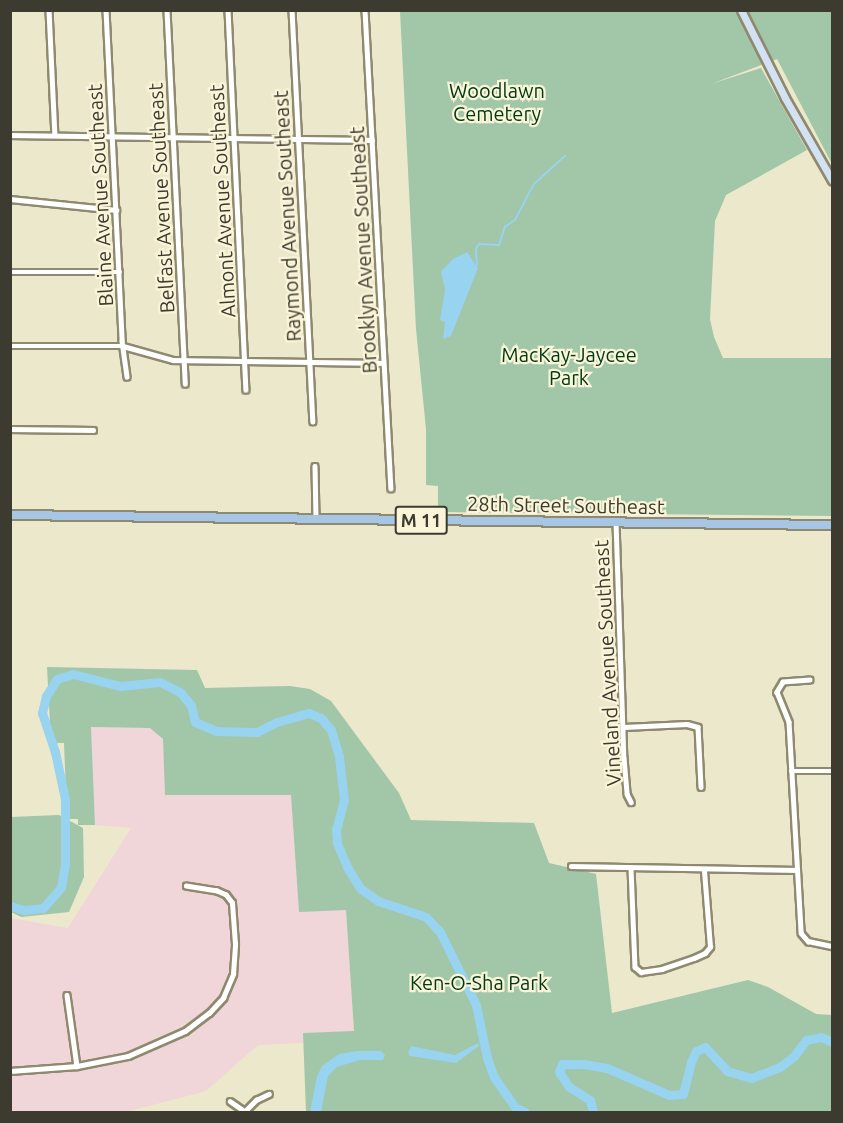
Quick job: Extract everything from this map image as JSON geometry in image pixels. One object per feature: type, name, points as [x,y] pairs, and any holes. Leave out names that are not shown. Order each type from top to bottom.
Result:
[{"type":"main road","points":[[741,10],[785,98],[832,180]]},
{"type":"main road","name":"28th Street Southeast","points":[[10,515],[832,525]]},
{"type":"street","points":[[49,10],[55,135]]},
{"type":"street","name":"Blaine Avenue Southeast","points":[[106,10],[123,346],[127,377]]},
{"type":"street","name":"Belfast Avenue Southeast","points":[[167,10],[185,384]]},
{"type":"street","name":"Almont Avenue Southeast","points":[[228,10],[246,390]]},
{"type":"street","name":"Raymond Avenue Southeast","points":[[292,10],[313,421]]},
{"type":"street","name":"Brooklyn Avenue Southeast","points":[[365,10],[390,488]]},
{"type":"street","points":[[10,135],[372,140]]},
{"type":"street","points":[[10,199],[116,210]]},
{"type":"street","points":[[10,272],[120,272]]},
{"type":"street","points":[[10,346],[123,346],[164,358],[184,360],[383,363]]},
{"type":"street","points":[[10,429],[93,430]]},
{"type":"street","points":[[315,466],[316,519]]},
{"type":"street","name":"Vineland Avenue Southeast","points":[[616,522],[627,794],[631,802]]},
{"type":"street","points":[[810,680],[783,682],[777,692],[789,722],[801,933],[808,941],[832,946]]},
{"type":"street","points":[[624,727],[687,723],[698,727],[701,787]]},
{"type":"street","points":[[791,771],[832,771]]},
{"type":"street","points":[[571,866],[796,870]]},
{"type":"street","points":[[632,868],[635,966],[641,972],[674,966],[705,953],[710,947],[704,870]]},
{"type":"street","points":[[10,1071],[77,1066],[110,1060],[151,1048],[185,1031],[209,1013],[223,998],[233,974],[235,944],[232,903],[226,895],[217,891],[186,886]]},
{"type":"street","points":[[67,995],[77,1066]]},
{"type":"street","points":[[230,1101],[246,1112],[256,1100],[269,1094]]},
{"type":"shaded area","points":[[91,727],[151,728],[163,739],[165,795],[291,795],[299,911],[346,910],[354,1032],[303,1033],[303,1043],[258,1045],[206,1091],[126,1112],[11,1112],[10,918],[68,928],[131,828],[95,825]]},
{"type":"green space","points":[[400,11],[832,11],[832,164],[777,59],[711,84],[761,68],[807,150],[726,195],[715,221],[710,319],[714,337],[723,358],[832,358],[832,516],[438,512],[438,486],[426,485],[426,429],[416,329]]},
{"type":"green space","name":"Ken-O-Sha Park","points":[[47,667],[197,670],[205,688],[290,686],[310,689],[331,701],[399,793],[411,820],[534,823],[549,863],[596,874],[612,1013],[748,980],[768,987],[816,1014],[832,1015],[832,1112],[306,1112],[303,1033],[354,1031],[346,910],[299,912],[291,795],[165,795],[163,739],[150,728],[91,727],[95,825],[78,825],[78,819],[67,819],[64,743],[51,743]]},
{"type":"green space","points":[[59,815],[83,828],[84,877],[69,912],[21,917],[11,912],[11,817]]},
{"type":"water","points":[[467,252],[478,268],[451,336],[443,339],[445,322],[440,320],[445,290],[441,271],[453,259]]},
{"type":"water","points":[[478,1043],[479,1046],[456,1063],[410,1056],[408,1053],[411,1046],[455,1055]]},
{"type":"water","points":[[381,1051],[385,1055],[383,1060],[360,1060],[337,1067],[328,1076],[321,1112],[310,1112],[317,1076],[322,1066],[339,1054]]},
{"type":"waterway","points":[[477,265],[476,249],[479,244],[499,245],[505,227],[515,220],[534,184],[565,156]]},
{"type":"waterway","points":[[10,906],[24,910],[43,908],[61,887],[65,864],[65,799],[55,752],[42,713],[46,696],[57,679],[73,674],[120,686],[160,682],[180,692],[191,705],[195,722],[216,731],[257,732],[277,722],[309,713],[321,718],[331,730],[339,757],[344,800],[336,829],[337,843],[347,867],[361,889],[378,901],[426,917],[440,932],[476,1005],[487,1058],[494,1077],[516,1108],[525,1112]]},
{"type":"waterway","points":[[593,1112],[590,1100],[569,1087],[559,1072],[562,1064],[584,1064],[607,1068],[669,1095],[683,1094],[696,1051],[705,1047],[727,1071],[751,1078],[780,1067],[794,1056],[806,1040],[821,1037],[832,1042]]},
{"type":"park label","name":"Woodlawn Cemetery","points":[[497,102]]},
{"type":"park label","name":"MacKay-Jaycee Park","points":[[569,366]]}]
